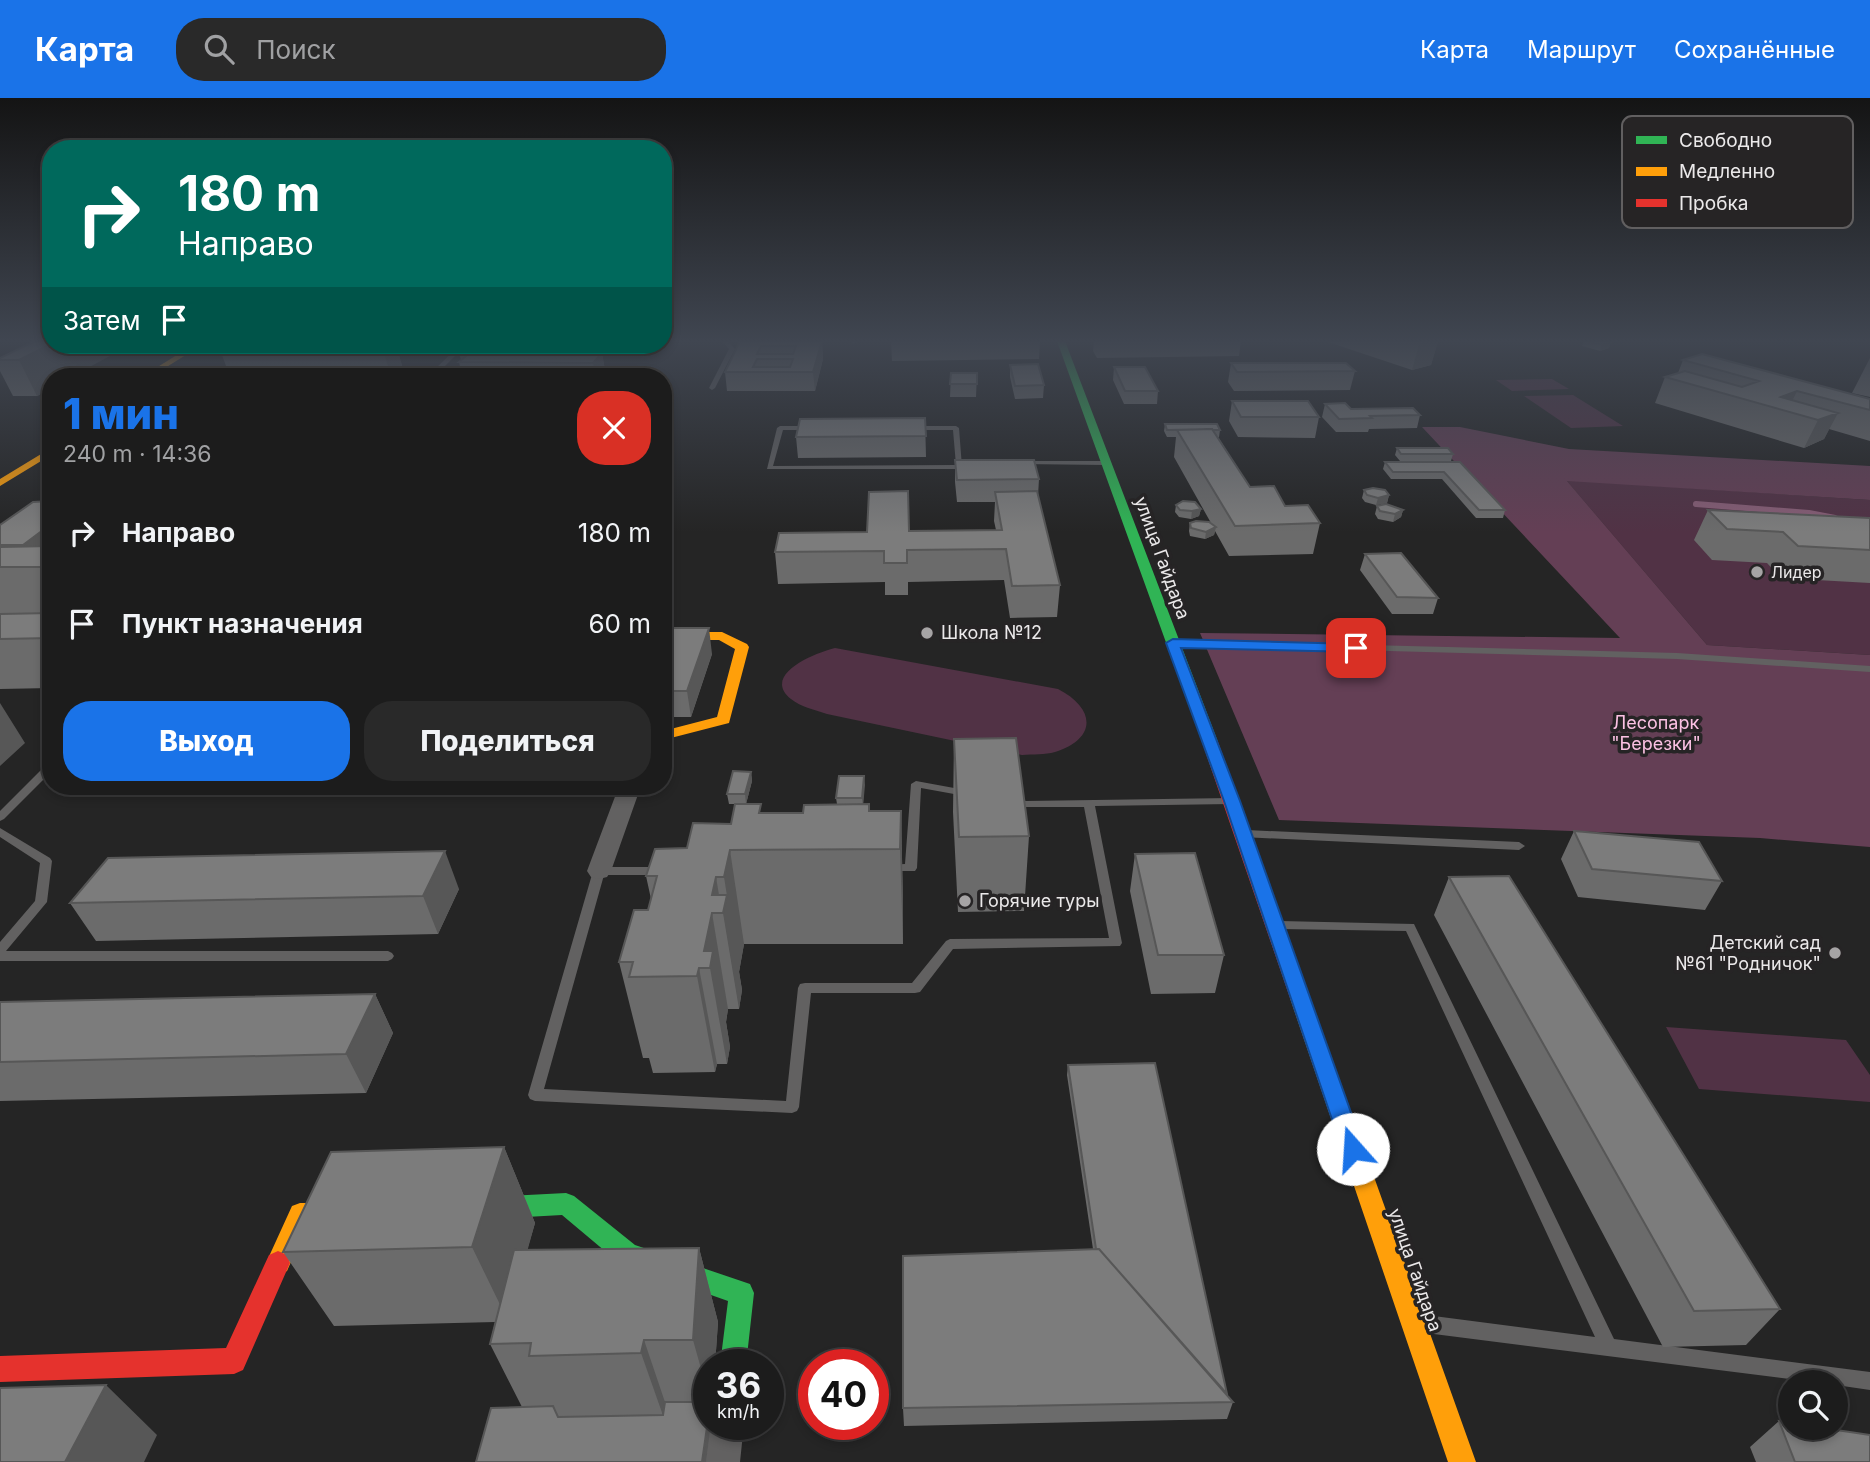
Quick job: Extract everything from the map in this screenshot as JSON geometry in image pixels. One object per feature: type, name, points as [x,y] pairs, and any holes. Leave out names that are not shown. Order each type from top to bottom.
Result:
[{"type":"street","name":"улица Гайдара","points":[[1084,405],[1244,834],[1462,1462]]},
{"type":"street","points":[[0,467],[42,441]]},
{"type":"street","points":[[0,483],[42,457]]},
{"type":"street","points":[[672,636],[722,636],[743,647],[724,720],[672,734]]},
{"type":"street","points":[[599,872],[627,795]]},
{"type":"street","points":[[471,1209],[566,1204],[626,1254],[741,1293],[735,1349]]},
{"type":"street","points":[[0,1369],[234,1361],[300,1214],[363,1213]]},
{"type":"street","points":[[721,1462],[724,1440]]},
{"type":"lane","points":[[958,464],[956,428],[780,428],[769,468],[958,467],[958,464],[971,464]]},
{"type":"lane","points":[[1009,464],[1106,463]]},
{"type":"lane","points":[[1173,643],[1677,656],[1870,669]]},
{"type":"lane","points":[[0,817],[42,774]]},
{"type":"lane","points":[[871,869],[911,868],[916,784],[984,796]]},
{"type":"lane","points":[[998,799],[1026,804],[1232,801]]},
{"type":"lane","points":[[681,871],[599,872],[535,1095],[792,1107],[805,988],[915,988],[950,944],[1116,943],[1090,803]]},
{"type":"lane","points":[[0,832],[47,861],[41,902],[0,950]]},
{"type":"lane","points":[[1244,834],[1519,846]]},
{"type":"lane","points":[[1275,925],[1410,927],[1609,1348]]},
{"type":"lane","points":[[0,956],[388,956]]},
{"type":"lane","points":[[1413,1323],[1870,1381]]},
{"type":"shaded area","points":[[1537,405],[1589,405],[1623,426],[1571,428]]},
{"type":"shaded area","name":"Лидер","points":[[1566,480],[1870,500],[1870,655],[1707,645]]},
{"type":"shaded area","points":[[835,648],[1058,689],[1079,705],[1085,714],[1085,731],[1069,746],[1055,752],[1022,755],[827,714],[791,699],[783,690],[782,681],[787,673],[805,659]]},
{"type":"shaded area","points":[[1666,1027],[1846,1040],[1870,1075],[1870,1102],[1699,1089]]},
{"type":"green space","name":"Лесопарк \"Березки\"","points":[[1422,427],[1460,427],[1569,449],[1870,466],[1870,500],[1567,481],[1707,645],[1870,655],[1870,847],[1760,838],[1279,820],[1200,633],[1620,638]]},
{"type":"building","points":[[1234,405],[1311,405],[1319,417],[1241,417]]},
{"type":"building","points":[[1326,405],[1347,405],[1351,409],[1413,408],[1420,415],[1370,416],[1372,418],[1339,419]]},
{"type":"building","points":[[1763,405],[1808,405],[1838,413],[1818,420]]},
{"type":"building","points":[[1849,405],[1870,405],[1870,410]]},
{"type":"building","points":[[925,418],[926,436],[796,437],[800,419]]},
{"type":"building","points":[[1165,424],[1217,424],[1220,430],[1167,430]]},
{"type":"building","points":[[1212,429],[1250,487],[1274,486],[1285,506],[1308,505],[1320,523],[1235,526],[1177,430]]},
{"type":"building","points":[[1397,448],[1448,448],[1453,454],[1401,454]]},
{"type":"building","points":[[955,460],[1034,460],[1039,479],[957,480]]},
{"type":"building","points":[[1385,462],[1460,462],[1505,510],[1479,510],[1444,472],[1393,472]]},
{"type":"building","points":[[1364,490],[1385,490],[1389,495],[1378,498],[1367,495]]},
{"type":"building","points":[[908,491],[909,531],[1002,530],[995,492],[1037,491],[1060,585],[1012,586],[1006,549],[907,550],[907,563],[884,563],[884,551],[775,552],[779,533],[867,532],[869,492]]},
{"type":"building","points":[[1183,501],[1195,502],[1201,509],[1180,510],[1176,505]]},
{"type":"building","points":[[33,502],[42,502],[42,531],[23,545],[0,545],[0,525]]},
{"type":"building","points":[[1386,504],[1403,510],[1395,514],[1380,511],[1377,506]]},
{"type":"building","points":[[1708,510],[1870,518],[1870,550],[1798,546],[1783,532],[1727,529]]},
{"type":"building","points":[[1209,522],[1216,527],[1206,532],[1191,528],[1190,523]]},
{"type":"building","points":[[42,546],[42,567],[0,567],[0,547]]},
{"type":"building","points":[[1401,553],[1438,598],[1397,597],[1365,554]]},
{"type":"building","points":[[42,613],[42,638],[0,639],[0,614]]},
{"type":"building","points":[[672,628],[709,628],[687,691],[672,691]]},
{"type":"building","points":[[1016,738],[1029,836],[959,837],[954,739]]},
{"type":"building","points":[[733,771],[751,772],[745,794],[727,794]]},
{"type":"building","points":[[839,776],[864,776],[862,798],[836,798]]},
{"type":"building","points":[[735,804],[761,804],[759,813],[803,813],[804,805],[869,804],[869,811],[901,811],[900,849],[730,850],[724,877],[716,877],[712,895],[727,895],[723,913],[712,913],[704,951],[713,951],[710,968],[699,968],[697,976],[629,977],[633,962],[619,962],[634,910],[648,910],[657,876],[646,876],[655,849],[687,848],[693,823],[731,824]]},
{"type":"building","points":[[1574,831],[1699,842],[1722,881],[1592,869]]},
{"type":"building","points":[[445,851],[423,896],[70,903],[108,858]]},
{"type":"building","points":[[1195,853],[1224,955],[1158,955],[1135,854]]},
{"type":"building","points":[[1509,876],[1780,1309],[1694,1311],[1449,877]]},
{"type":"building","points":[[375,994],[346,1054],[0,1062],[0,1002]]},
{"type":"building","points":[[1155,1063],[1227,1394],[1099,1249],[1096,1249],[1068,1065]]},
{"type":"building","points":[[504,1147],[472,1247],[283,1252],[331,1152]]},
{"type":"building","points":[[699,1248],[693,1340],[644,1340],[641,1353],[529,1356],[531,1343],[490,1344],[514,1250]]},
{"type":"building","points":[[1099,1249],[1233,1402],[903,1408],[903,1256]]},
{"type":"building","points":[[106,1385],[65,1462],[0,1462],[0,1388]]},
{"type":"building","points":[[665,1402],[693,1402],[693,1440],[705,1440],[702,1462],[476,1462],[491,1408],[553,1406],[558,1417],[663,1415]]},
{"type":"building","points":[[1848,1432],[1870,1435],[1870,1462],[1795,1462],[1786,1440],[1848,1440]]},
{"type":"waterway","points":[[1696,504],[1809,513],[1835,518]]},
{"type":"traffic: fast","points":[[1085,405],[1210,742]]},
{"type":"traffic: fast","points":[[489,1208],[566,1204],[627,1254],[741,1293],[735,1349]]},
{"type":"traffic: slow","points":[[0,483],[42,457]]},
{"type":"traffic: slow","points":[[672,636],[722,636],[742,647],[724,720],[672,734]]},
{"type":"traffic: slow","points":[[1300,998],[1462,1462]]},
{"type":"traffic: slow","points":[[278,1263],[300,1214],[341,1214]]},
{"type":"traffic: jam","points":[[1210,742],[1300,998]]},
{"type":"traffic: jam","points":[[0,1369],[234,1361],[278,1263]]},
{"type":"place","name":"Лидер","points":[[1757,572]]},
{"type":"place","name":"Школа №12","points":[[927,633]]},
{"type":"place","name":"Горячие туры","points":[[965,901]]},
{"type":"place","name":"Детский сад №61 \"Родничок\"","points":[[1835,953]]},
{"type":"route","points":[[1353,1149],[1232,801],[1173,643],[1356,648]]}]
